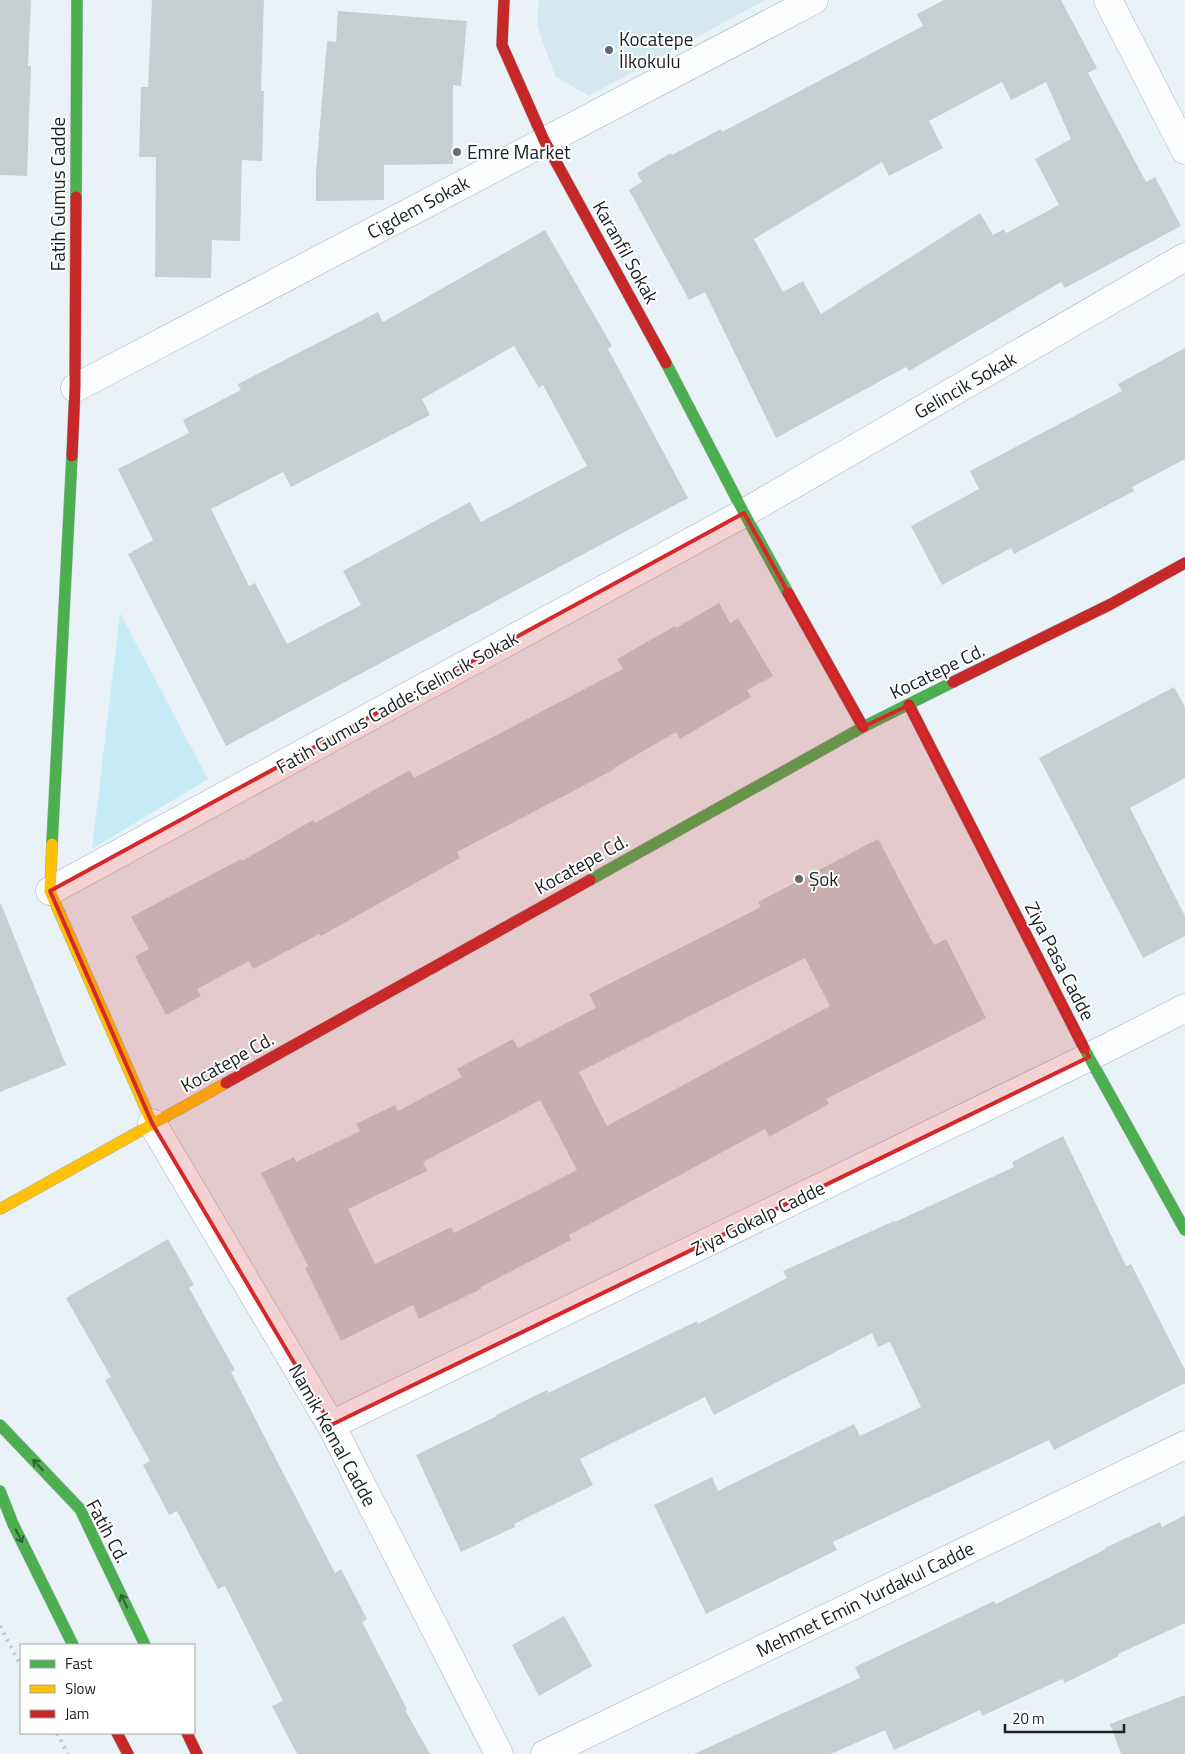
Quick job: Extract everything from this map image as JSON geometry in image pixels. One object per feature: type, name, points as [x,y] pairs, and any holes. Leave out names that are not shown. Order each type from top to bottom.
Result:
[{"type":"street","name":"Fatih Gumus Cadde","points":[[75,388],[76,0]]},
{"type":"street","name":"Karanfil Sokak","points":[[504,0],[502,45],[544,140],[632,299],[744,513],[863,728]]},
{"type":"street","name":"Cigdem Sokak","points":[[75,388],[544,140],[814,0]]},
{"type":"street","points":[[1108,0],[1185,150]]},
{"type":"street","name":"Gelincik Sokak","points":[[744,513],[1185,257]]},
{"type":"street","points":[[75,388],[50,891],[152,1123]]},
{"type":"street","name":"Fatih Gumus Cadde;Gelincik Sokak","points":[[50,891],[744,513]]},
{"type":"street","name":"Kocatepe Cd.","points":[[0,1208],[863,728],[1111,604],[1185,563]]},
{"type":"street","name":"Ziya Pasa Cadde","points":[[909,704],[1090,1057],[1185,1230]]},
{"type":"street","name":"Ziya Gokalp Cadde","points":[[331,1425],[1090,1057],[1185,1008]]},
{"type":"street","name":"Namik Kemal Cadde","points":[[152,1123],[331,1425],[499,1754]]},
{"type":"street","name":"Fatih Cd.","points":[[0,1425],[80,1509],[145,1644]]},
{"type":"street","name":"Mehmet Emin Yurdakul Cadde","points":[[546,1754],[1185,1445]]},
{"type":"street","points":[[0,1491],[13,1524],[73,1644]]},
{"type":"street","points":[[118,1734],[128,1754]]},
{"type":"street","points":[[187,1734],[197,1754]]},
{"type":"highlighted area","points":[[744,513],[863,727],[909,705],[1089,1057],[331,1425],[152,1123],[50,891]]},
{"type":"shaded area","name":"Kocatepe İlkokulu","points":[[539,0],[765,0],[589,96],[555,76],[537,25]]},
{"type":"shaded area","points":[[120,613],[208,779],[92,849]]},
{"type":"building","points":[[0,0],[31,0],[27,176],[0,175]]},
{"type":"building","points":[[152,0],[264,0],[261,91],[264,91],[262,161],[242,160],[240,241],[212,240],[211,278],[155,277],[156,157],[139,157],[141,87],[148,87]]},
{"type":"building","points":[[944,0],[1061,0],[1097,68],[1088,73],[1146,182],[1155,177],[1181,226],[1065,288],[1061,282],[909,371],[906,367],[776,438],[705,292],[689,300],[629,190],[642,182],[637,173],[671,153],[672,155],[721,129],[722,132],[923,26],[917,14]],"holes":[[[1002,82],[1011,100],[1046,82],[1071,139],[1035,159],[1059,205],[1006,233],[1004,229],[993,235],[980,213],[821,314],[803,281],[783,292],[754,239],[882,162],[889,176],[943,148],[929,121]]]},
{"type":"building","points":[[338,11],[467,21],[461,86],[453,85],[453,164],[384,165],[384,200],[316,201],[316,172],[327,41],[336,42]]},
{"type":"building","points":[[545,230],[612,346],[608,349],[688,498],[226,746],[128,554],[153,540],[118,469],[189,433],[183,420],[241,390],[238,384],[378,312],[383,322]],"holes":[[[514,346],[539,388],[543,385],[587,466],[481,522],[470,502],[343,571],[361,605],[287,644],[255,583],[249,586],[211,509],[283,472],[291,487],[430,415],[422,399]]]},
{"type":"building","points":[[1185,348],[1185,459],[1132,487],[1134,491],[1014,554],[1011,548],[942,585],[911,526],[979,489],[970,471],[1122,391],[1118,384]]},
{"type":"building","points":[[719,603],[730,623],[738,618],[773,676],[747,690],[751,697],[680,739],[676,732],[615,769],[457,852],[460,858],[321,936],[319,934],[253,969],[249,961],[197,989],[201,996],[166,1015],[135,956],[149,949],[131,917],[241,859],[242,861],[313,820],[315,823],[410,770],[414,778],[623,669],[617,659]]},
{"type":"building","points":[[1174,687],[1185,707],[1185,778],[1130,808],[1185,916],[1185,936],[1143,958],[1039,758]]},
{"type":"building","points":[[878,839],[934,945],[946,939],[986,1018],[826,1099],[829,1104],[769,1137],[765,1129],[569,1235],[571,1240],[481,1287],[481,1289],[419,1319],[413,1305],[341,1341],[305,1268],[308,1266],[261,1173],[294,1157],[296,1162],[360,1131],[356,1124],[395,1105],[398,1111],[462,1077],[457,1069],[513,1039],[518,1048],[596,1008],[589,994],[761,907],[758,902]],"holes":[[[805,958],[830,1006],[607,1126],[579,1072]],[[540,1100],[577,1170],[454,1233],[451,1227],[375,1264],[348,1209],[427,1171],[423,1162]]]},
{"type":"building","points":[[0,904],[66,1065],[0,1092]]},
{"type":"building","points":[[1063,1136],[1126,1266],[1131,1264],[1185,1370],[1185,1383],[1054,1450],[1049,1440],[833,1542],[837,1550],[706,1614],[654,1505],[712,1477],[718,1491],[854,1424],[860,1436],[921,1407],[890,1342],[878,1347],[872,1333],[714,1415],[705,1397],[580,1459],[593,1485],[514,1524],[515,1527],[461,1552],[416,1455],[547,1390],[548,1393],[697,1321],[698,1324],[787,1278],[783,1271],[1014,1167],[1012,1162]]},
{"type":"building","points":[[168,1239],[194,1285],[189,1288],[235,1370],[231,1372],[335,1573],[341,1569],[367,1619],[362,1622],[407,1709],[405,1710],[430,1754],[297,1754],[272,1706],[283,1701],[225,1586],[218,1589],[177,1511],[169,1515],[143,1465],[150,1461],[105,1380],[111,1377],[66,1298]]},
{"type":"building","points":[[1185,1515],[1185,1623],[1118,1654],[1119,1656],[1065,1683],[1062,1679],[982,1716],[980,1710],[894,1750],[885,1730],[831,1754],[694,1754],[860,1678],[855,1667],[994,1601],[996,1604],[1160,1522],[1162,1527]]},
{"type":"building","points":[[564,1616],[592,1666],[539,1696],[512,1645]]},
{"type":"building","points":[[1185,1695],[1185,1754],[1121,1754],[1110,1724]]},
{"type":"railway","points":[[0,1626],[20,1664]]},
{"type":"railway","points":[[58,1734],[68,1754]]},
{"type":"traffic: fast","points":[[76,197],[77,0]]},
{"type":"traffic: fast","points":[[666,363],[788,593]]},
{"type":"traffic: fast","points":[[52,844],[72,456]]},
{"type":"traffic: fast","points":[[590,880],[863,727],[953,682]]},
{"type":"traffic: fast","points":[[1084,1048],[1185,1230]]},
{"type":"traffic: fast","points":[[0,1425],[80,1509],[145,1644]]},
{"type":"traffic: fast","points":[[0,1491],[13,1524],[73,1644]]},
{"type":"traffic: slow","points":[[52,844],[50,891],[152,1123]]},
{"type":"traffic: slow","points":[[0,1209],[226,1083]]},
{"type":"traffic: jam","points":[[504,0],[502,45],[544,140],[666,363]]},
{"type":"traffic: jam","points":[[72,456],[75,388],[76,197]]},
{"type":"traffic: jam","points":[[953,682],[1111,604],[1185,563]]},
{"type":"traffic: jam","points":[[788,593],[863,727]]},
{"type":"traffic: jam","points":[[909,705],[1084,1048]]},
{"type":"traffic: jam","points":[[226,1083],[590,880]]},
{"type":"traffic: jam","points":[[118,1734],[128,1754]]},
{"type":"traffic: jam","points":[[187,1734],[197,1754]]},
{"type":"place","name":"Kocatepe İlkokulu","points":[[609,50]]},
{"type":"place","name":"Emre Market","points":[[457,152]]},
{"type":"place","name":"Şok","points":[[799,879]]}]
